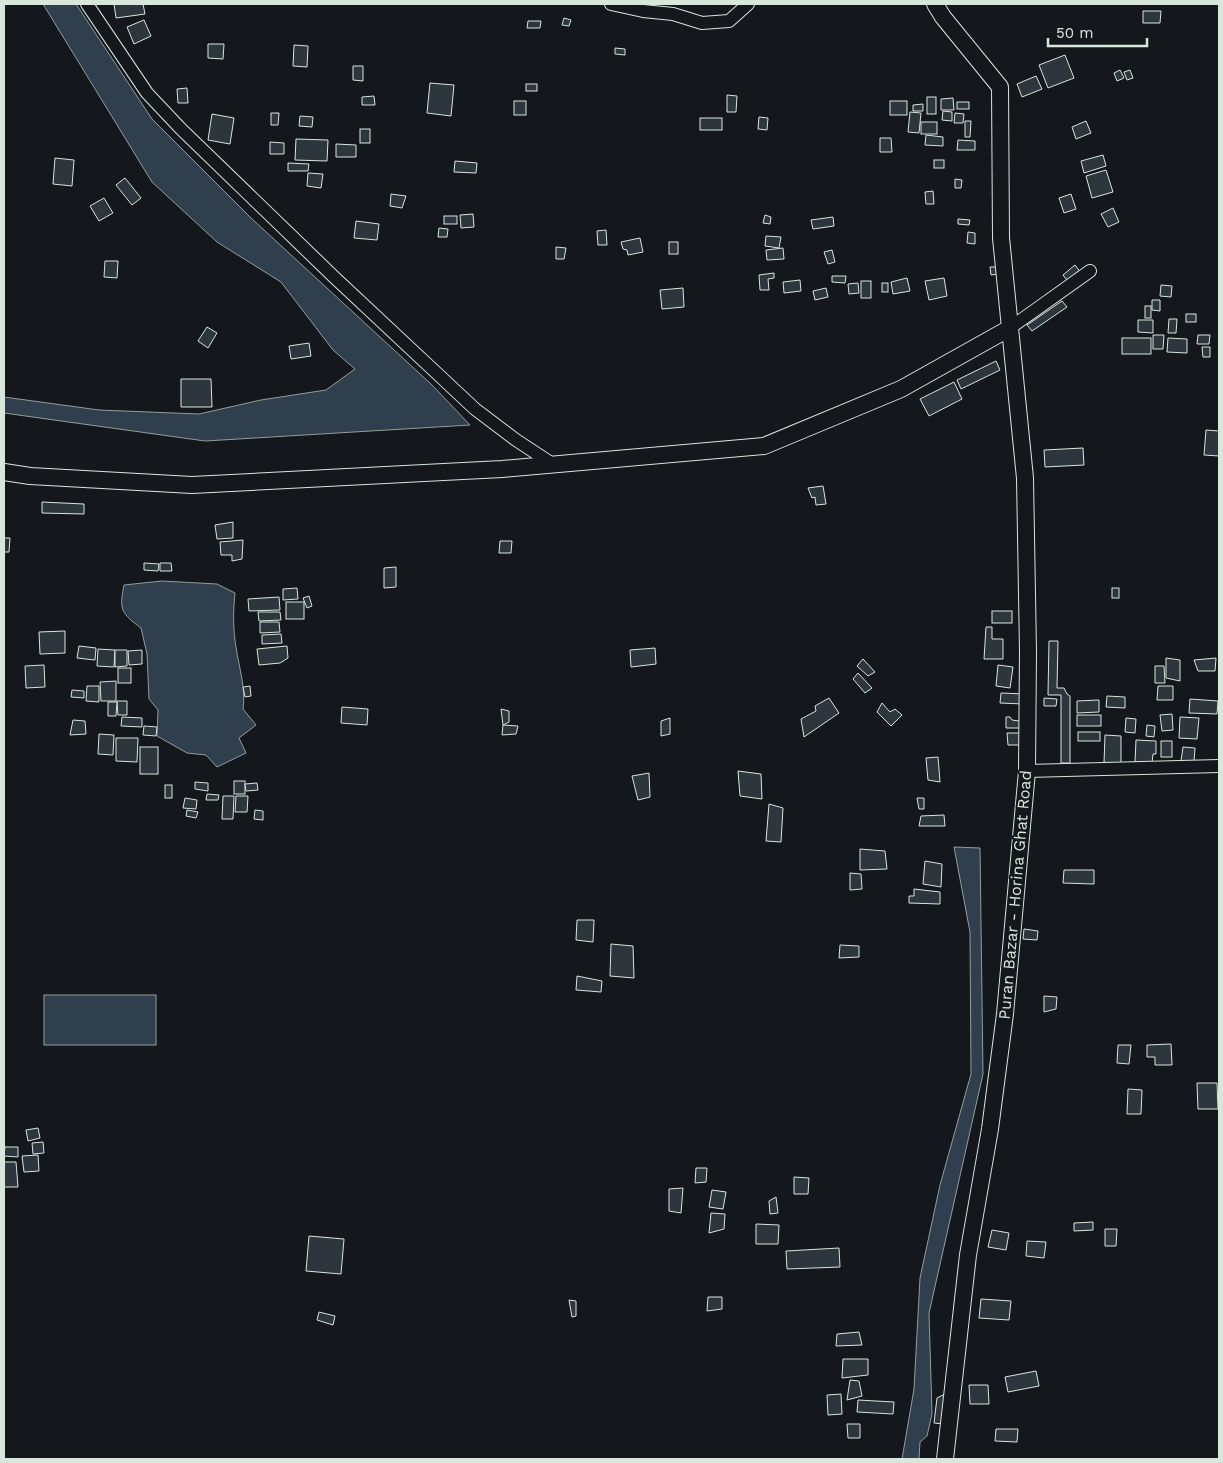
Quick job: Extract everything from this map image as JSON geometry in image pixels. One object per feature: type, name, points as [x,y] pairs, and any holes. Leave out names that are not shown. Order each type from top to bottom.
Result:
[{"type":"main road","name":"Puran Bazar - Horina Ghat Road","points":[[935,4],[943,17],[1000,86],[1001,238],[1025,478],[1028,652],[1027,771],[1005,1014],[990,1129],[968,1255],[945,1459]]},
{"type":"main road","points":[[4,472],[30,476],[192,485],[502,469],[764,446],[900,389],[1010,328]]},
{"type":"street","points":[[87,4],[147,93],[180,129],[327,271],[475,409],[516,440],[554,465]]},
{"type":"street","points":[[610,4],[643,11],[673,14],[702,23],[730,21],[748,4]]},
{"type":"street","points":[[1010,328],[1090,271]]},
{"type":"street","points":[[1027,771],[1219,766]]},
{"type":"water","points":[[43,4],[76,4],[152,119],[251,218],[432,385],[470,425],[205,441],[4,413],[4,397],[99,410],[199,414],[261,400],[326,390],[355,369],[333,350],[281,282],[217,242],[152,182]]},
{"type":"water","points":[[162,581],[217,584],[235,593],[234,627],[243,686],[243,709],[256,725],[239,738],[246,753],[217,767],[206,755],[187,753],[157,736],[158,710],[149,699],[147,654],[141,628],[123,610],[122,600],[124,585]]},
{"type":"water","points":[[954,847],[980,848],[983,1074],[929,1313],[932,1414],[927,1436],[920,1442],[919,1459],[902,1459],[914,1389],[920,1278],[940,1185],[971,1074],[970,932]]},
{"type":"water","points":[[44,995],[156,995],[156,1045],[44,1045]]},
{"type":"building","points":[[114,4],[143,4],[145,14],[116,18]]},
{"type":"building","points":[[1143,11],[1161,11],[1160,23],[1143,23]]},
{"type":"building","points":[[564,18],[571,20],[569,26],[562,25]]},
{"type":"building","points":[[144,20],[151,36],[134,44],[127,27]]},
{"type":"building","points":[[528,21],[541,21],[540,28],[527,28]]},
{"type":"building","points":[[208,44],[224,44],[223,59],[208,58]]},
{"type":"building","points":[[294,45],[308,46],[307,67],[293,66]]},
{"type":"building","points":[[615,48],[625,49],[625,55],[615,54]]},
{"type":"building","points":[[1065,55],[1074,78],[1048,88],[1039,65]]},
{"type":"building","points":[[353,66],[363,66],[363,81],[353,80]]},
{"type":"building","points":[[1120,70],[1124,78],[1117,81],[1114,73]]},
{"type":"building","points":[[1130,70],[1133,78],[1127,80],[1124,72]]},
{"type":"building","points":[[1036,76],[1042,89],[1022,97],[1017,84]]},
{"type":"building","points":[[430,83],[454,85],[451,116],[427,113]]},
{"type":"building","points":[[526,84],[537,84],[537,91],[526,91]]},
{"type":"building","points":[[187,88],[188,103],[178,103],[177,89]]},
{"type":"building","points":[[727,95],[737,96],[736,112],[727,112]]},
{"type":"building","points":[[374,96],[375,105],[362,105],[362,97]]},
{"type":"building","points":[[927,97],[936,97],[936,114],[927,114]]},
{"type":"building","points":[[953,98],[954,110],[941,110],[941,99]]},
{"type":"building","points":[[514,101],[526,101],[526,115],[514,115]]},
{"type":"building","points":[[890,101],[907,101],[907,115],[890,115]]},
{"type":"building","points":[[957,102],[969,102],[969,109],[957,109]]},
{"type":"building","points":[[923,104],[923,111],[913,111],[913,105]]},
{"type":"building","points":[[943,111],[952,112],[952,121],[942,120]]},
{"type":"building","points":[[910,112],[921,113],[919,133],[908,132]]},
{"type":"building","points":[[271,113],[279,113],[278,125],[271,125]]},
{"type":"building","points":[[955,113],[964,114],[963,123],[954,123]]},
{"type":"building","points":[[212,114],[234,118],[230,144],[208,140]]},
{"type":"building","points":[[300,116],[313,117],[312,127],[299,126]]},
{"type":"building","points":[[759,117],[768,118],[767,130],[758,129]]},
{"type":"building","points":[[700,118],[722,118],[722,130],[700,130]]},
{"type":"building","points":[[965,121],[971,121],[970,137],[965,137]]},
{"type":"building","points":[[1086,121],[1091,133],[1076,139],[1072,127]]},
{"type":"building","points":[[921,122],[937,122],[937,134],[921,134]]},
{"type":"building","points":[[360,129],[370,129],[370,143],[360,143]]},
{"type":"building","points":[[926,135],[943,137],[943,146],[925,145]]},
{"type":"building","points":[[880,138],[891,138],[892,152],[880,152]]},
{"type":"building","points":[[296,139],[328,140],[327,161],[295,160]]},
{"type":"building","points":[[958,140],[975,141],[975,150],[957,150]]},
{"type":"building","points":[[270,142],[284,143],[284,154],[270,154]]},
{"type":"building","points":[[336,144],[356,145],[356,157],[336,157]]},
{"type":"building","points":[[1103,155],[1106,166],[1084,173],[1081,161]]},
{"type":"building","points":[[55,158],[74,160],[72,186],[53,184]]},
{"type":"building","points":[[934,160],[944,160],[944,168],[934,168]]},
{"type":"building","points":[[455,161],[477,163],[476,173],[454,172]]},
{"type":"building","points":[[288,163],[309,164],[308,171],[288,171]]},
{"type":"building","points":[[1106,170],[1113,192],[1092,198],[1086,176]]},
{"type":"building","points":[[308,173],[323,174],[321,188],[307,186]]},
{"type":"building","points":[[125,178],[141,198],[132,205],[116,185]]},
{"type":"building","points":[[955,179],[962,180],[961,188],[955,188]]},
{"type":"building","points":[[933,191],[934,204],[926,204],[925,192]]},
{"type":"building","points":[[391,194],[406,196],[402,208],[390,206]]},
{"type":"building","points":[[1071,194],[1076,209],[1064,213],[1059,198]]},
{"type":"building","points":[[104,198],[113,213],[99,221],[90,206]]},
{"type":"building","points":[[1113,208],[1119,222],[1108,227],[1101,214]]},
{"type":"building","points":[[473,214],[474,227],[461,228],[460,215]]},
{"type":"building","points":[[765,215],[771,217],[770,224],[763,223]]},
{"type":"building","points":[[444,216],[457,216],[457,224],[444,224]]},
{"type":"building","points":[[833,217],[834,226],[813,229],[811,220]]},
{"type":"building","points":[[958,219],[970,220],[969,225],[958,224]]},
{"type":"building","points":[[356,221],[379,224],[377,240],[354,238]]},
{"type":"building","points":[[439,228],[448,229],[447,237],[438,237]]},
{"type":"building","points":[[606,230],[607,245],[598,245],[597,231]]},
{"type":"building","points":[[968,232],[975,233],[975,244],[967,243]]},
{"type":"building","points":[[766,236],[781,237],[779,248],[765,246]]},
{"type":"building","points":[[640,238],[643,252],[628,255],[627,250],[623,249],[621,242]]},
{"type":"building","points":[[669,242],[678,242],[678,254],[669,254]]},
{"type":"building","points":[[556,247],[566,248],[564,259],[556,259]]},
{"type":"building","points":[[783,248],[784,259],[767,260],[766,250]]},
{"type":"building","points":[[832,250],[835,262],[828,264],[824,252]]},
{"type":"building","points":[[105,261],[118,261],[117,278],[104,277]]},
{"type":"building","points":[[1075,265],[1081,273],[1069,283],[1063,275]]},
{"type":"building","points":[[990,267],[998,267],[999,274],[991,275]]},
{"type":"building","points":[[774,273],[774,278],[768,279],[769,290],[760,290],[759,275]]},
{"type":"building","points":[[832,276],[846,276],[845,283],[832,282]]},
{"type":"building","points":[[907,278],[910,291],[893,294],[891,282]]},
{"type":"building","points":[[944,278],[947,296],[929,300],[925,281]]},
{"type":"building","points":[[800,280],[801,291],[784,293],[783,282]]},
{"type":"building","points":[[861,281],[871,281],[871,298],[861,298]]},
{"type":"building","points":[[858,283],[859,293],[849,294],[848,284]]},
{"type":"building","points":[[882,283],[888,283],[888,292],[882,292]]},
{"type":"building","points":[[1161,285],[1172,286],[1171,297],[1160,296]]},
{"type":"building","points":[[683,288],[684,307],[662,309],[660,290]]},
{"type":"building","points":[[826,288],[828,297],[815,300],[813,291]]},
{"type":"building","points":[[1152,300],[1160,300],[1160,311],[1152,310]]},
{"type":"building","points":[[1062,301],[1067,307],[1032,331],[1027,325]]},
{"type":"building","points":[[1145,306],[1151,306],[1151,318],[1145,318]]},
{"type":"building","points":[[1186,314],[1196,314],[1196,322],[1186,322]]},
{"type":"building","points":[[1169,319],[1177,319],[1176,333],[1168,333]]},
{"type":"building","points":[[1138,320],[1153,320],[1153,333],[1138,332]]},
{"type":"building","points":[[207,327],[217,333],[208,348],[198,341]]},
{"type":"building","points":[[1153,335],[1164,335],[1163,349],[1153,349]]},
{"type":"building","points":[[1198,335],[1210,335],[1209,344],[1197,344]]},
{"type":"building","points":[[1122,338],[1151,338],[1151,354],[1122,354]]},
{"type":"building","points":[[1168,338],[1187,339],[1187,353],[1167,352]]},
{"type":"building","points":[[309,343],[311,356],[291,359],[289,346]]},
{"type":"building","points":[[1202,347],[1210,347],[1210,357],[1203,357]]},
{"type":"building","points":[[996,361],[1000,370],[961,389],[957,380]]},
{"type":"building","points":[[181,379],[211,379],[212,407],[181,407]]},
{"type":"building","points":[[954,382],[962,399],[929,416],[920,399]]},
{"type":"building","points":[[1206,430],[1219,431],[1219,456],[1204,455]]},
{"type":"building","points":[[1083,448],[1084,465],[1045,467],[1044,450]]},
{"type":"building","points":[[823,486],[826,504],[816,505],[815,497],[812,498],[808,488]]},
{"type":"building","points":[[42,502],[84,504],[84,514],[42,513]]},
{"type":"building","points":[[233,522],[233,538],[217,539],[215,525]]},
{"type":"building","points":[[4,538],[10,538],[9,552],[4,552]]},
{"type":"building","points":[[243,540],[242,559],[232,561],[232,555],[221,555],[220,542]]},
{"type":"building","points":[[500,541],[512,541],[511,553],[499,553]]},
{"type":"building","points":[[144,563],[159,564],[158,571],[144,570]]},
{"type":"building","points":[[160,563],[171,563],[172,571],[160,571]]},
{"type":"building","points":[[396,567],[396,587],[384,588],[384,568]]},
{"type":"building","points":[[297,588],[298,599],[283,600],[283,589]]},
{"type":"building","points":[[1112,588],[1119,588],[1119,598],[1112,598]]},
{"type":"building","points":[[309,596],[312,606],[307,608],[303,598]]},
{"type":"building","points":[[279,597],[280,610],[249,611],[248,599]]},
{"type":"building","points":[[286,602],[304,602],[304,619],[286,619]]},
{"type":"building","points":[[992,611],[1012,611],[1012,623],[992,623]]},
{"type":"building","points":[[258,612],[280,612],[281,620],[259,621]]},
{"type":"building","points":[[260,622],[279,622],[280,632],[260,633]]},
{"type":"building","points":[[986,627],[992,627],[992,639],[1003,639],[1003,659],[984,659]]},
{"type":"building","points":[[65,631],[65,653],[40,654],[39,632]]},
{"type":"building","points":[[281,634],[282,643],[262,644],[262,635]]},
{"type":"building","points":[[1049,641],[1058,641],[1057,688],[1064,688],[1070,696],[1070,763],[1061,763],[1061,695],[1048,695]]},
{"type":"building","points":[[79,646],[96,648],[95,660],[77,658]]},
{"type":"building","points":[[287,646],[288,658],[280,663],[259,665],[257,649]]},
{"type":"building","points":[[655,648],[656,664],[631,667],[630,650]]},
{"type":"building","points":[[98,649],[115,650],[114,667],[97,666]]},
{"type":"building","points":[[115,650],[127,650],[127,666],[115,667]]},
{"type":"building","points":[[142,650],[142,664],[129,665],[128,651]]},
{"type":"building","points":[[1166,658],[1180,660],[1180,681],[1166,678]]},
{"type":"building","points":[[1216,658],[1215,671],[1198,671],[1194,660]]},
{"type":"building","points":[[863,659],[875,672],[868,676],[857,666]]},
{"type":"building","points":[[44,665],[45,687],[26,688],[25,666]]},
{"type":"building","points":[[998,665],[1013,667],[1010,688],[996,686]]},
{"type":"building","points":[[1155,666],[1164,666],[1165,683],[1155,683]]},
{"type":"building","points":[[118,668],[131,668],[131,683],[118,683]]},
{"type":"building","points":[[858,673],[872,688],[865,693],[853,679]]},
{"type":"building","points":[[116,681],[116,701],[101,701],[100,682]]},
{"type":"building","points":[[87,686],[99,686],[99,702],[86,701]]},
{"type":"building","points":[[250,686],[251,696],[245,697],[243,687]]},
{"type":"building","points":[[1158,686],[1173,686],[1173,700],[1157,700]]},
{"type":"building","points":[[72,690],[84,691],[84,698],[71,697]]},
{"type":"building","points":[[1001,693],[1025,694],[1024,704],[1000,703]]},
{"type":"building","points":[[1107,696],[1125,697],[1125,708],[1106,707]]},
{"type":"building","points":[[829,698],[839,713],[804,737],[801,719],[816,711],[815,706]]},
{"type":"building","points":[[1044,698],[1057,699],[1056,706],[1044,706]]},
{"type":"building","points":[[1190,699],[1218,701],[1217,714],[1189,713]]},
{"type":"building","points":[[1099,700],[1099,712],[1077,713],[1077,701]]},
{"type":"building","points":[[117,701],[127,701],[127,715],[118,715]]},
{"type":"building","points":[[108,702],[117,702],[116,716],[108,716]]},
{"type":"building","points":[[882,703],[890,712],[895,709],[902,715],[891,726],[877,712]]},
{"type":"building","points":[[342,707],[368,709],[367,725],[341,723]]},
{"type":"building","points":[[501,709],[509,711],[509,722],[503,725]]},
{"type":"building","points":[[1172,714],[1173,730],[1162,731],[1160,715]]},
{"type":"building","points":[[1077,715],[1101,715],[1101,726],[1077,726]]},
{"type":"building","points":[[122,717],[142,718],[142,727],[121,726]]},
{"type":"building","points":[[1006,717],[1026,722],[1025,728],[1006,728]]},
{"type":"building","points":[[1180,717],[1199,718],[1197,739],[1179,738]]},
{"type":"building","points":[[670,718],[670,734],[661,736],[661,721]]},
{"type":"building","points":[[1126,718],[1136,719],[1135,733],[1125,732]]},
{"type":"building","points":[[73,720],[85,721],[86,734],[70,735]]},
{"type":"building","points":[[503,725],[518,726],[516,734],[502,735]]},
{"type":"building","points":[[1147,725],[1155,726],[1154,737],[1146,736]]},
{"type":"building","points":[[144,726],[157,727],[156,736],[143,735]]},
{"type":"building","points":[[1078,732],[1100,732],[1100,741],[1078,741]]},
{"type":"building","points":[[1007,733],[1025,733],[1025,745],[1008,745]]},
{"type":"building","points":[[99,734],[114,735],[113,755],[98,754]]},
{"type":"building","points":[[1105,735],[1121,736],[1121,764],[1104,763]]},
{"type":"building","points":[[116,738],[138,738],[137,762],[116,761]]},
{"type":"building","points":[[1136,740],[1156,741],[1156,754],[1153,754],[1152,763],[1135,762]]},
{"type":"building","points":[[1161,741],[1172,741],[1172,757],[1161,757]]},
{"type":"building","points":[[140,747],[158,747],[158,774],[140,774]]},
{"type":"building","points":[[1183,747],[1195,748],[1194,762],[1181,761]]},
{"type":"building","points":[[938,757],[940,782],[928,780],[926,758]]},
{"type":"building","points":[[738,771],[761,774],[762,799],[740,796]]},
{"type":"building","points":[[649,773],[650,797],[638,800],[632,776]]},
{"type":"building","points":[[234,781],[245,781],[245,794],[234,794]]},
{"type":"building","points":[[195,782],[208,783],[208,791],[195,789]]},
{"type":"building","points":[[257,783],[258,790],[246,791],[245,784]]},
{"type":"building","points":[[165,785],[172,785],[172,798],[165,798]]},
{"type":"building","points":[[207,794],[219,795],[218,800],[206,800]]},
{"type":"building","points":[[223,796],[234,796],[233,819],[222,819]]},
{"type":"building","points":[[236,796],[248,796],[247,812],[235,812]]},
{"type":"building","points":[[185,798],[197,800],[196,809],[183,808]]},
{"type":"building","points":[[917,798],[924,798],[924,809],[919,809]]},
{"type":"building","points":[[769,804],[783,808],[781,842],[766,841]]},
{"type":"building","points":[[187,810],[198,812],[196,818],[186,816]]},
{"type":"building","points":[[255,810],[263,811],[263,820],[254,819]]},
{"type":"building","points":[[944,815],[945,826],[919,826],[921,816]]},
{"type":"building","points":[[860,849],[885,851],[887,869],[860,870]]},
{"type":"building","points":[[925,861],[942,864],[941,887],[923,884]]},
{"type":"building","points":[[1064,870],[1094,870],[1094,884],[1063,883]]},
{"type":"building","points":[[850,873],[861,874],[862,889],[850,890]]},
{"type":"building","points":[[914,889],[940,892],[940,904],[909,903],[909,896],[914,896]]},
{"type":"building","points":[[577,920],[594,920],[593,942],[576,940]]},
{"type":"building","points":[[1024,929],[1038,931],[1037,940],[1023,939]]},
{"type":"building","points":[[611,944],[633,946],[634,978],[610,976]]},
{"type":"building","points":[[840,945],[859,946],[859,957],[839,958]]},
{"type":"building","points":[[577,976],[602,981],[601,992],[576,990]]},
{"type":"building","points":[[1044,996],[1057,997],[1056,1009],[1044,1012]]},
{"type":"building","points":[[1171,1044],[1172,1065],[1155,1065],[1155,1057],[1147,1057],[1147,1045]]},
{"type":"building","points":[[1118,1045],[1131,1045],[1129,1064],[1117,1063]]},
{"type":"building","points":[[1197,1083],[1217,1083],[1218,1109],[1198,1109]]},
{"type":"building","points":[[1128,1089],[1142,1090],[1141,1114],[1127,1114]]},
{"type":"building","points":[[38,1128],[40,1138],[28,1141],[26,1130]]},
{"type":"building","points":[[43,1142],[44,1153],[33,1154],[32,1143]]},
{"type":"building","points":[[5,1147],[18,1147],[18,1157],[4,1156]]},
{"type":"building","points":[[38,1155],[39,1171],[24,1172],[22,1156]]},
{"type":"building","points":[[4,1162],[16,1162],[18,1187],[4,1187]]},
{"type":"building","points":[[696,1168],[707,1168],[706,1182],[695,1183]]},
{"type":"building","points":[[794,1177],[809,1178],[808,1194],[794,1194]]},
{"type":"building","points":[[683,1188],[681,1213],[669,1211],[669,1189]]},
{"type":"building","points":[[712,1190],[726,1192],[723,1209],[709,1207]]},
{"type":"building","points":[[776,1197],[778,1213],[770,1214],[769,1201]]},
{"type":"building","points":[[711,1213],[725,1214],[724,1229],[709,1233]]},
{"type":"building","points":[[1093,1222],[1093,1230],[1074,1231],[1074,1223]]},
{"type":"building","points":[[756,1224],[779,1225],[778,1244],[756,1244]]},
{"type":"building","points":[[1105,1229],[1117,1229],[1116,1246],[1105,1246]]},
{"type":"building","points":[[992,1230],[1009,1233],[1006,1250],[988,1247]]},
{"type":"building","points":[[309,1236],[344,1239],[341,1274],[306,1271]]},
{"type":"building","points":[[1027,1241],[1046,1242],[1044,1258],[1026,1256]]},
{"type":"building","points":[[839,1248],[840,1267],[787,1269],[786,1251]]},
{"type":"building","points":[[708,1297],[722,1297],[722,1309],[707,1311]]},
{"type":"building","points":[[981,1299],[1011,1301],[1009,1320],[979,1318]]},
{"type":"building","points":[[569,1300],[576,1301],[576,1316],[572,1317]]},
{"type":"building","points":[[319,1312],[335,1316],[333,1325],[317,1320]]},
{"type":"building","points":[[859,1332],[862,1345],[836,1346],[837,1334]]},
{"type":"building","points":[[843,1359],[868,1359],[868,1375],[842,1378]]},
{"type":"building","points":[[1036,1371],[1039,1386],[1008,1392],[1005,1377]]},
{"type":"building","points":[[850,1380],[859,1381],[862,1396],[847,1400]]},
{"type":"building","points":[[969,1385],[988,1385],[989,1404],[970,1404]]},
{"type":"building","points":[[947,1393],[944,1424],[934,1423],[937,1398]]},
{"type":"building","points":[[841,1394],[842,1414],[828,1415],[827,1395]]},
{"type":"building","points":[[858,1400],[894,1402],[893,1414],[857,1412]]},
{"type":"building","points":[[847,1424],[860,1424],[860,1438],[848,1438]]},
{"type":"building","points":[[996,1429],[1018,1429],[1017,1442],[995,1441]]}]
